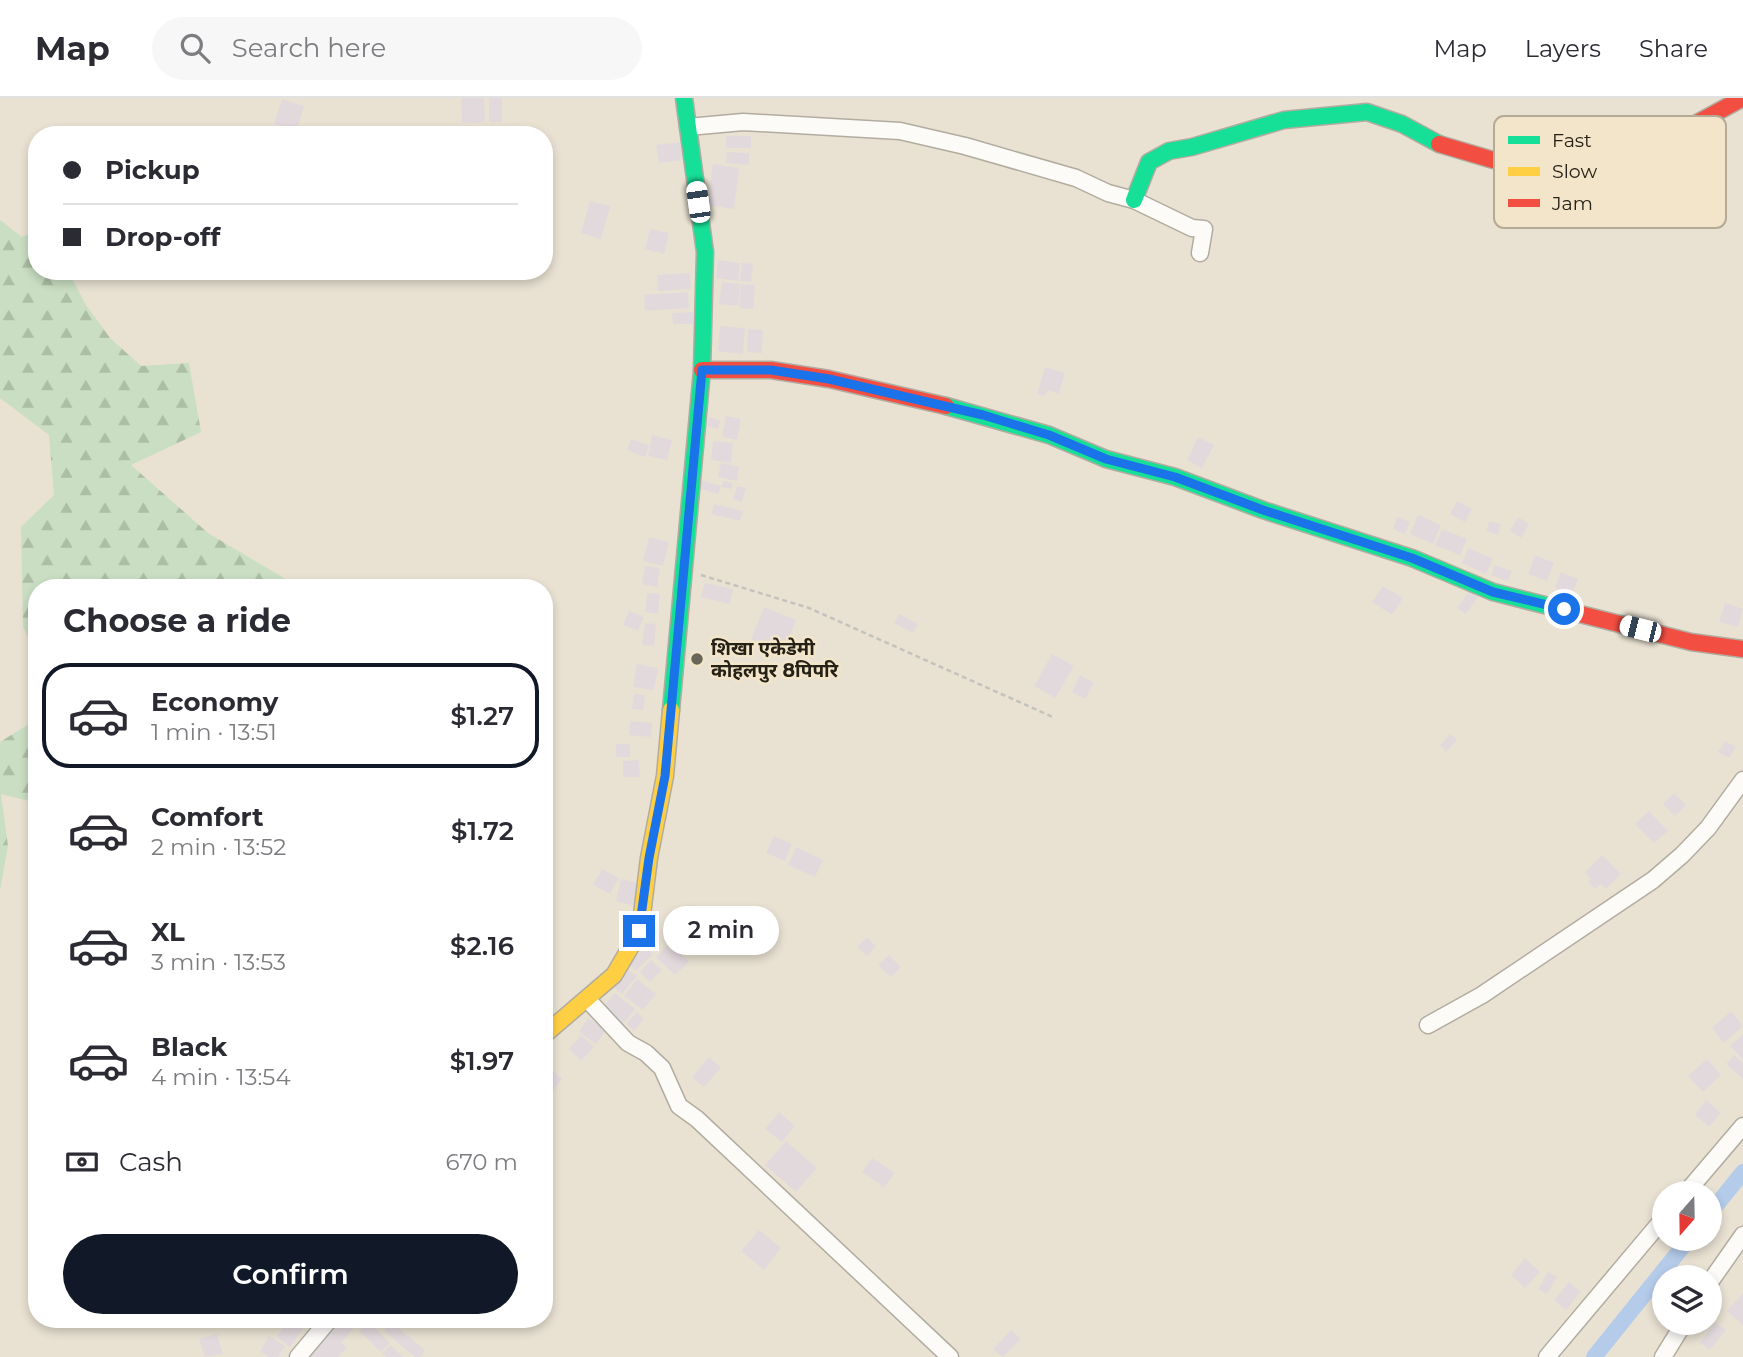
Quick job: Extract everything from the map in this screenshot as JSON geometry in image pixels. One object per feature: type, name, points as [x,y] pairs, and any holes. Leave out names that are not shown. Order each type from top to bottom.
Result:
[{"type":"street","points":[[553,1027],[614,975],[639,931],[649,858],[665,776],[702,370],[705,252],[684,98]]},
{"type":"street","points":[[1710,116],[1743,98]]},
{"type":"street","points":[[1133,200],[1149,162],[1169,151],[1284,121],[1367,112],[1402,124],[1431,141],[1494,160]]},
{"type":"street","points":[[688,127],[743,122],[900,131],[965,146],[1076,178],[1133,200],[1192,228],[1205,229],[1200,253]]},
{"type":"street","points":[[702,370],[771,370],[829,379],[983,415],[1049,435],[1106,459],[1175,477],[1263,510],[1412,558],[1493,592],[1691,642],[1743,649]]},
{"type":"street","points":[[1429,1025],[1482,995],[1653,880],[1708,828],[1743,780]]},
{"type":"street","points":[[587,999],[628,1044],[646,1053],[662,1068],[679,1106],[697,1119],[950,1357]]},
{"type":"street","points":[[1696,1181],[1743,1126]]},
{"type":"street","points":[[1547,1357],[1652,1232]]},
{"type":"street","points":[[1722,1265],[1743,1235]]},
{"type":"street","points":[[298,1357],[323,1328]]},
{"type":"street","points":[[1662,1357],[1676,1335]]},
{"type":"path","points":[[684,570],[809,608],[1055,718]]},
{"type":"green space","points":[[0,220],[22,237],[28,234],[28,280],[73,280],[86,305],[110,338],[141,366],[189,363],[201,432],[131,465],[208,533],[286,579],[28,579],[28,637],[23,627],[21,527],[54,495],[49,435],[0,398]]},
{"type":"green space","points":[[28,725],[28,801],[1,794],[8,846],[0,891],[0,742]]},
{"type":"building","points":[[461,98],[484,98],[485,122],[462,123]]},
{"type":"building","points":[[489,98],[502,98],[502,122],[489,122]]},
{"type":"building","points":[[282,99],[304,106],[298,126],[274,124]]},
{"type":"building","points":[[726,136],[751,136],[751,148],[726,148]]},
{"type":"building","points":[[680,142],[682,160],[659,163],[656,145]]},
{"type":"building","points":[[727,152],[749,153],[749,165],[726,163]]},
{"type":"building","points":[[713,164],[739,168],[734,209],[708,205]]},
{"type":"building","points":[[590,201],[610,206],[601,239],[581,233]]},
{"type":"building","points":[[650,229],[669,233],[664,254],[645,249]]},
{"type":"building","points":[[718,260],[740,263],[738,281],[716,278]]},
{"type":"building","points":[[742,263],[753,264],[751,282],[740,281]]},
{"type":"building","points":[[690,273],[691,289],[658,291],[657,275]]},
{"type":"building","points":[[722,282],[740,284],[738,306],[719,304]]},
{"type":"building","points":[[741,284],[755,285],[753,309],[739,308]]},
{"type":"building","points":[[688,292],[689,308],[645,311],[644,295]]},
{"type":"building","points":[[693,312],[693,324],[673,324],[672,313]]},
{"type":"building","points":[[720,326],[745,328],[743,354],[718,351]]},
{"type":"building","points":[[748,329],[763,330],[762,353],[747,352]]},
{"type":"building","points":[[1045,367],[1065,373],[1059,394],[1048,390],[1044,396],[1037,394]]},
{"type":"building","points":[[726,416],[741,419],[737,440],[722,437]]},
{"type":"building","points":[[709,417],[720,420],[718,429],[707,426]]},
{"type":"building","points":[[652,435],[672,440],[667,460],[648,456]]},
{"type":"building","points":[[1198,437],[1214,445],[1202,468],[1187,460]]},
{"type":"building","points":[[631,439],[649,445],[645,457],[627,450]]},
{"type":"building","points":[[713,441],[733,443],[731,463],[711,460]]},
{"type":"building","points":[[721,463],[739,467],[737,481],[718,477]]},
{"type":"building","points":[[700,480],[721,486],[718,494],[697,488]]},
{"type":"building","points":[[723,481],[733,483],[732,489],[721,487]]},
{"type":"building","points":[[737,486],[746,488],[742,502],[733,499]]},
{"type":"building","points":[[1457,501],[1472,509],[1465,522],[1450,514]]},
{"type":"building","points":[[714,504],[743,511],[740,521],[711,514]]},
{"type":"building","points":[[1418,515],[1441,525],[1433,544],[1410,534]]},
{"type":"building","points":[[1397,517],[1410,522],[1405,534],[1393,529]]},
{"type":"building","points":[[1518,517],[1529,524],[1521,538],[1510,531]]},
{"type":"building","points":[[1489,521],[1501,524],[1498,535],[1486,531]]},
{"type":"building","points":[[1442,529],[1467,539],[1460,555],[1435,545]]},
{"type":"building","points":[[649,537],[669,542],[663,566],[643,561]]},
{"type":"building","points":[[1468,548],[1493,559],[1486,574],[1462,563]]},
{"type":"building","points":[[1535,555],[1554,563],[1547,581],[1528,574]]},
{"type":"building","points":[[1495,565],[1512,571],[1508,581],[1491,575]]},
{"type":"building","points":[[645,566],[660,568],[657,587],[642,584]]},
{"type":"building","points":[[1561,572],[1578,579],[1572,595],[1555,588]]},
{"type":"building","points":[[705,583],[733,589],[730,604],[701,597]]},
{"type":"building","points":[[1383,586],[1403,598],[1392,615],[1372,602]]},
{"type":"building","points":[[1469,591],[1478,597],[1466,614],[1457,608]]},
{"type":"building","points":[[647,593],[660,594],[658,614],[645,612]]},
{"type":"building","points":[[1725,603],[1743,609],[1738,627],[1719,622]]},
{"type":"building","points":[[764,607],[796,620],[783,652],[751,639]]},
{"type":"building","points":[[629,611],[644,617],[638,631],[623,625]]},
{"type":"building","points":[[899,614],[918,624],[913,633],[894,623]]},
{"type":"building","points":[[645,623],[656,624],[654,646],[642,645]]},
{"type":"building","points":[[1052,654],[1074,666],[1055,698],[1034,686]]},
{"type":"building","points":[[637,664],[658,668],[654,690],[633,687]]},
{"type":"building","points":[[1080,675],[1094,683],[1085,699],[1072,692]]},
{"type":"building","points":[[634,694],[645,695],[643,710],[632,709]]},
{"type":"building","points":[[630,721],[652,723],[651,737],[629,735]]},
{"type":"building","points":[[1450,734],[1457,740],[1446,752],[1440,745]]},
{"type":"building","points":[[1725,741],[1736,747],[1729,758],[1718,752]]},
{"type":"building","points":[[616,744],[630,744],[630,757],[616,757]]},
{"type":"building","points":[[639,760],[640,777],[623,777],[623,761]]},
{"type":"building","points":[[1674,793],[1686,805],[1675,816],[1663,804]]},
{"type":"building","points":[[1649,811],[1668,831],[1654,843],[1635,824]]},
{"type":"building","points":[[774,836],[792,844],[785,861],[766,853]]},
{"type":"building","points":[[796,847],[823,860],[815,877],[788,865]]},
{"type":"building","points":[[1602,855],[1621,874],[1606,889],[1601,884],[1595,889],[1588,882],[1591,879],[1585,872]]},
{"type":"building","points":[[602,869],[619,878],[610,894],[593,885]]},
{"type":"building","points":[[621,879],[639,883],[633,906],[616,901]]},
{"type":"building","points":[[693,905],[709,919],[703,927],[686,913]]},
{"type":"building","points":[[680,913],[700,929],[695,934],[676,919]]},
{"type":"building","points":[[672,919],[690,935],[680,946],[662,930]]},
{"type":"building","points":[[867,937],[876,946],[867,956],[857,947]]},
{"type":"building","points":[[670,943],[689,962],[675,975],[656,957]]},
{"type":"building","points":[[646,947],[653,954],[636,971],[629,964]]},
{"type":"building","points":[[889,955],[901,967],[891,977],[878,965]]},
{"type":"building","points":[[651,960],[662,970],[650,982],[640,972]]},
{"type":"building","points":[[627,969],[637,976],[622,994],[613,987]]},
{"type":"building","points":[[637,979],[656,994],[643,1010],[624,996]]},
{"type":"building","points":[[615,993],[635,1009],[623,1024],[602,1008]]},
{"type":"building","points":[[1731,1011],[1743,1026],[1724,1043],[1712,1028]]},
{"type":"building","points":[[637,1012],[644,1019],[634,1031],[626,1024]]},
{"type":"building","points":[[588,1018],[606,1030],[596,1044],[579,1032]]},
{"type":"building","points":[[1743,1034],[1743,1059],[1730,1046]]},
{"type":"building","points":[[581,1035],[594,1047],[581,1061],[569,1049]]},
{"type":"building","points":[[1734,1055],[1743,1063],[1743,1079],[1726,1064]]},
{"type":"building","points":[[709,1057],[721,1068],[704,1087],[692,1077]]},
{"type":"building","points":[[1707,1059],[1721,1075],[1703,1092],[1688,1076]]},
{"type":"building","points":[[553,1071],[562,1079],[553,1091]]},
{"type":"building","points":[[1706,1100],[1721,1113],[1709,1127],[1695,1115]]},
{"type":"building","points":[[779,1112],[795,1126],[782,1142],[765,1129]]},
{"type":"building","points":[[786,1141],[817,1168],[796,1192],[765,1165]]},
{"type":"building","points":[[872,1158],[895,1173],[884,1187],[862,1172]]},
{"type":"building","points":[[759,1230],[781,1248],[764,1270],[741,1251]]},
{"type":"building","points":[[1525,1258],[1540,1272],[1525,1288],[1511,1275]]},
{"type":"building","points":[[1548,1272],[1557,1277],[1547,1294],[1538,1289]]},
{"type":"building","points":[[1569,1282],[1581,1292],[1566,1310],[1554,1300]]},
{"type":"building","points":[[1743,1293],[1743,1325],[1727,1311]]},
{"type":"building","points":[[283,1328],[303,1328],[290,1347],[277,1337]]},
{"type":"building","points":[[334,1328],[354,1328],[341,1342],[347,1347],[338,1357],[308,1357]]},
{"type":"building","points":[[362,1328],[374,1328],[390,1343],[381,1352],[359,1331]]},
{"type":"building","points":[[386,1328],[398,1328],[425,1350],[420,1357],[415,1357],[384,1331]]},
{"type":"building","points":[[1011,1330],[1021,1339],[1003,1357],[993,1349]]},
{"type":"building","points":[[217,1334],[223,1354],[205,1357],[199,1339]]},
{"type":"building","points":[[1706,1335],[1722,1335],[1710,1350],[1700,1343]]},
{"type":"building","points":[[269,1336],[285,1346],[278,1357],[269,1357],[260,1351]]},
{"type":"building","points":[[391,1345],[403,1357],[386,1357],[382,1353]]},
{"type":"waterway","points":[[1722,1198],[1743,1172]]},
{"type":"waterway","points":[[1594,1357],[1679,1251]]},
{"type":"traffic: fast","points":[[671,710],[702,370],[705,252],[684,98]]},
{"type":"traffic: fast","points":[[1134,200],[1149,162],[1169,151],[1192,147],[1284,120],[1367,112],[1402,124],[1439,144]]},
{"type":"traffic: fast","points":[[946,406],[1049,435],[1106,459],[1175,477],[1263,510],[1412,558],[1493,592],[1576,613]]},
{"type":"traffic: slow","points":[[553,1027],[614,975],[640,931],[649,858],[665,776],[671,710]]},
{"type":"traffic: jam","points":[[1710,116],[1743,98]]},
{"type":"traffic: jam","points":[[1439,144],[1494,160]]},
{"type":"traffic: jam","points":[[702,370],[771,370],[829,379],[946,406]]},
{"type":"traffic: jam","points":[[1576,613],[1691,642],[1743,649]]},
{"type":"place","name":"शिखा एकेडेमी कोहलपुर 8पिपरि","points":[[697,659]]},
{"type":"route","points":[[639,931],[649,858],[665,776],[702,370],[771,370],[829,379],[983,415],[1049,435],[1106,459],[1175,477],[1263,510],[1412,558],[1493,592],[1564,609]]}]
